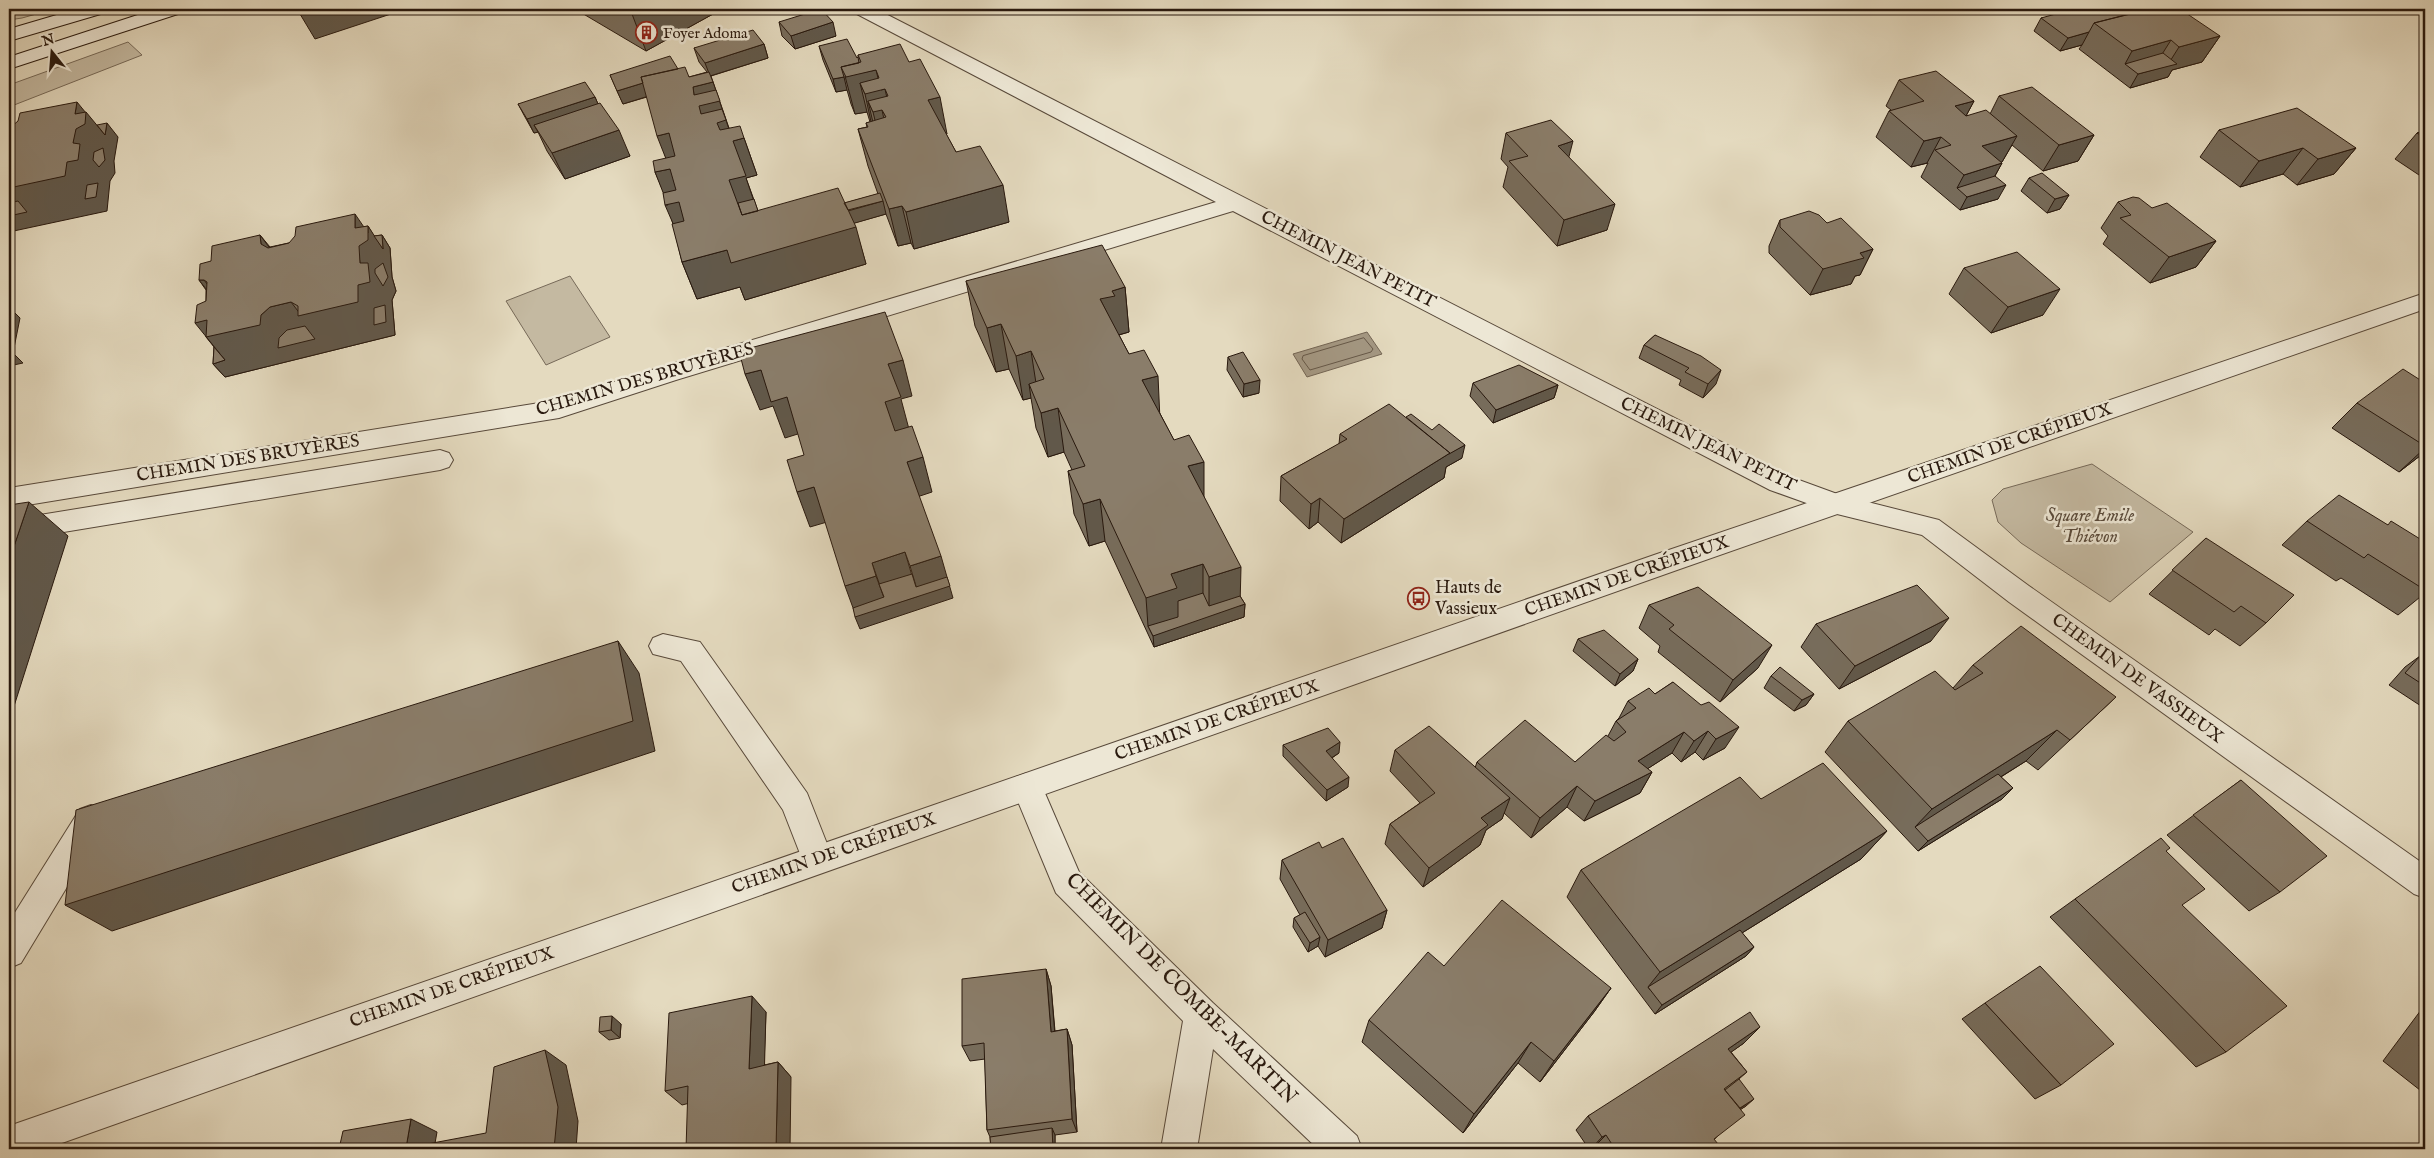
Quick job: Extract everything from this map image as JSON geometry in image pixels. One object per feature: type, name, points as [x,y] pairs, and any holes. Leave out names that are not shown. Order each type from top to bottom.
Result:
[{"type":"street","points":[[9,35],[98,9]]},
{"type":"street","points":[[9,63],[174,9]]},
{"type":"street","name":"CHEMIN JEAN PETIT","points":[[862,9],[1733,461],[1779,482],[1837,504]]},
{"type":"street","name":"CHEMIN DES BRUYÈRES","points":[[9,498],[559,410],[677,372],[1236,203]]},
{"type":"street","name":"CHEMIN DE CRÉPIEUX","points":[[13,1144],[817,859],[2425,301]]},
{"type":"street","points":[[9,531],[440,460]]},
{"type":"street","name":"CHEMIN DE VASSIEUX","points":[[1837,504],[1930,527],[2019,594],[2425,883]]},
{"type":"street","points":[[663,646],[690,650],[796,803],[817,859]]},
{"type":"street","name":"CHEMIN DE COMBE-MARTIN","points":[[1027,787],[1067,882],[1201,1015],[1344,1149]]},
{"type":"street","points":[[9,952],[91,819],[119,810]]},
{"type":"street","points":[[1179,1149],[1201,1015]]},
{"type":"green space","points":[[9,9],[54,9],[9,20]]},
{"type":"green space","points":[[128,42],[142,55],[9,107],[9,85]]},
{"type":"green space","points":[[570,276],[610,337],[546,365],[506,301]]},
{"type":"green space","name":"Square Emile Thiévon","points":[[2092,464],[2193,532],[2110,602],[2021,543],[1998,522],[1992,500],[2003,489]]},
{"type":"water","points":[[1367,332],[1382,354],[1307,377],[1293,354]]},
{"type":"building","points":[[623,9],[642,9],[632,14]]},
{"type":"building","points":[[821,9],[833,22],[791,36],[779,22]]},
{"type":"building","points":[[2074,9],[2115,9],[2125,15],[2094,23],[2089,32],[2068,38],[2041,18]]},
{"type":"building","points":[[2151,9],[2180,9],[2220,36],[2179,47],[2171,40],[2132,51],[2094,23]]},
{"type":"building","points":[[753,30],[764,44],[705,63],[694,48]]},
{"type":"building","points":[[847,39],[858,57],[859,63],[841,67],[844,77],[833,79],[819,46]]},
{"type":"building","points":[[900,44],[909,62],[920,59],[940,97],[928,100],[956,152],[980,146],[1003,185],[906,212],[902,206],[889,209],[858,129],[868,127],[866,123],[886,117],[882,110],[873,112],[868,101],[888,96],[885,89],[865,94],[860,83],[879,78],[876,70],[846,77],[841,67],[861,62],[858,55]]},
{"type":"building","points":[[2163,53],[2177,64],[2138,74],[2125,64]]},
{"type":"building","points":[[670,56],[678,69],[641,77],[643,83],[617,91],[610,75]]},
{"type":"building","points":[[685,67],[689,77],[709,72],[713,82],[693,87],[694,95],[716,90],[720,101],[699,106],[701,114],[722,109],[726,120],[717,123],[720,130],[740,126],[744,138],[733,141],[746,176],[729,180],[742,215],[838,188],[856,227],[731,263],[727,250],[682,262],[672,224],[684,221],[679,202],[665,205],[663,193],[676,190],[670,169],[655,172],[653,161],[675,156],[669,133],[657,136],[641,77]]},
{"type":"building","points":[[1936,71],[1974,101],[1955,106],[1966,116],[1986,110],[2017,136],[1982,146],[2002,163],[1964,175],[1935,150],[1951,145],[1941,137],[1924,141],[1889,111],[1924,101],[1899,80]]},
{"type":"building","points":[[585,82],[595,97],[527,119],[518,104]]},
{"type":"building","points":[[2032,87],[2094,135],[2059,145],[1999,96]]},
{"type":"building","points":[[77,102],[75,114],[86,112],[85,124],[76,129],[73,143],[80,144],[78,160],[67,162],[65,176],[9,188],[9,127],[18,121],[20,113]]},
{"type":"building","points":[[600,103],[619,130],[552,153],[534,125]]},
{"type":"building","points":[[2297,108],[2356,148],[2318,159],[2303,148],[2259,161],[2219,130]]},
{"type":"building","points":[[1551,120],[1573,141],[1558,146],[1615,204],[1564,220],[1509,161],[1528,156],[1506,133]]},
{"type":"building","points":[[107,123],[105,135],[97,125]]},
{"type":"building","points":[[2425,130],[2425,138],[2417,133]]},
{"type":"building","points":[[103,148],[105,160],[99,167],[93,160],[94,152]]},
{"type":"building","points":[[2042,173],[2069,195],[2055,199],[2029,178]]},
{"type":"building","points":[[1995,176],[2006,185],[1967,197],[1957,188]]},
{"type":"building","points":[[98,183],[96,197],[85,199],[87,185]]},
{"type":"building","points":[[880,193],[883,201],[848,210],[844,203]]},
{"type":"building","points":[[2133,197],[2139,198],[2152,208],[2167,203],[2216,241],[2169,257],[2120,218],[2131,215],[2118,202]]},
{"type":"building","points":[[754,199],[758,211],[742,215],[738,203]]},
{"type":"building","points":[[18,201],[27,212],[9,216],[9,203]]},
{"type":"building","points":[[1809,211],[1819,215],[1827,223],[1841,218],[1873,249],[1860,253],[1864,258],[1823,269],[1780,227],[1780,220]]},
{"type":"building","points":[[355,214],[355,228],[368,226],[368,240],[359,246],[360,263],[368,263],[370,282],[358,285],[358,302],[298,316],[298,306],[291,302],[270,307],[261,315],[260,325],[206,337],[207,320],[195,323],[197,305],[206,301],[207,282],[199,280],[200,264],[211,261],[212,246],[260,235],[261,244],[268,248],[289,243],[295,236],[296,227]]},
{"type":"building","points":[[382,235],[383,249],[374,236]]},
{"type":"building","points":[[1102,245],[1125,287],[1112,291],[1115,296],[1100,299],[1129,354],[1144,350],[1158,376],[1142,380],[1174,440],[1189,435],[1204,462],[1188,466],[1241,567],[1209,577],[1203,564],[1171,574],[1177,588],[1146,598],[1100,499],[1083,504],[1068,471],[1085,466],[1058,408],[1041,413],[1029,384],[1044,379],[1031,351],[1016,356],[1001,324],[987,328],[966,281]]},
{"type":"building","points":[[2017,252],[2060,289],[2008,307],[1964,268]]},
{"type":"building","points":[[383,263],[388,277],[383,286],[375,273],[375,269]]},
{"type":"building","points":[[385,305],[386,322],[374,325],[374,308]]},
{"type":"building","points":[[885,312],[903,360],[888,364],[901,397],[885,402],[895,431],[912,426],[923,457],[907,462],[941,556],[910,566],[905,552],[872,563],[876,576],[845,586],[814,487],[797,492],[787,460],[804,455],[787,397],[771,402],[761,370],[745,374],[739,351]]},
{"type":"building","points":[[305,326],[315,339],[278,348],[279,338],[287,330]]},
{"type":"building","points":[[1655,335],[1701,356],[1721,370],[1708,384],[1685,372],[1689,368],[1644,345]]},
{"type":"building","points":[[214,347],[225,360],[213,364]]},
{"type":"building","points":[[1243,352],[1260,380],[1244,384],[1228,357]]},
{"type":"building","points":[[1519,365],[1558,385],[1496,410],[1473,383]]},
{"type":"building","points":[[2403,369],[2425,383],[2425,446],[2357,403]]},
{"type":"building","points":[[1389,404],[1450,453],[1344,519],[1320,498],[1311,504],[1281,476],[1347,439],[1340,434]]},
{"type":"building","points":[[1411,414],[1432,430],[1439,424],[1465,445],[1449,454],[1406,417]]},
{"type":"building","points":[[2339,495],[2388,525],[2391,521],[2425,542],[2425,590],[2368,554],[2364,558],[2307,521]]},
{"type":"building","points":[[29,502],[9,561],[9,505]]},
{"type":"building","points":[[2206,538],[2294,595],[2266,623],[2241,606],[2234,612],[2172,570]]},
{"type":"building","points":[[912,574],[916,587],[947,577],[950,586],[855,617],[853,608],[884,597],[879,584]]},
{"type":"building","points":[[1917,585],[1949,618],[1855,666],[1816,624]]},
{"type":"building","points":[[1698,587],[1772,645],[1733,680],[1669,629],[1674,625],[1649,605]]},
{"type":"building","points":[[1203,593],[1209,606],[1240,596],[1245,604],[1153,636],[1148,626],[1178,617],[1178,601]]},
{"type":"building","points":[[2021,626],[2116,697],[2070,740],[2057,730],[1932,809],[1848,721],[1935,671],[1955,690],[1983,673],[1973,665]]},
{"type":"building","points":[[1604,630],[1638,659],[1620,674],[1578,639]]},
{"type":"building","points":[[618,641],[633,721],[65,905],[76,810]]},
{"type":"building","points":[[2420,656],[2425,659],[2425,686],[2405,673]]},
{"type":"building","points":[[1780,667],[1814,694],[1802,700],[1771,676]]},
{"type":"building","points":[[1673,682],[1701,705],[1709,702],[1739,727],[1716,739],[1708,731],[1694,741],[1684,732],[1638,761],[1652,772],[1595,801],[1577,786],[1540,818],[1477,762],[1525,720],[1575,762],[1606,735],[1614,741],[1626,732],[1616,721],[1636,708],[1628,701],[1649,688],[1655,694]]},
{"type":"building","points":[[1429,726],[1510,798],[1481,818],[1488,825],[1429,868],[1390,824],[1435,793],[1395,750]]},
{"type":"building","points":[[1328,728],[1340,742],[1326,751],[1349,777],[1327,790],[1283,745]]},
{"type":"building","points":[[1823,763],[1887,831],[1660,972],[1581,870],[1740,777],[1761,799]]},
{"type":"building","points":[[1998,774],[2013,788],[1928,841],[1915,827]]},
{"type":"building","points":[[2241,780],[2327,856],[2280,892],[2193,815]]},
{"type":"building","points":[[1343,838],[1387,910],[1328,940],[1282,860],[1319,842],[1322,848]]},
{"type":"building","points":[[2161,838],[2170,848],[2166,851],[2205,889],[2182,905],[2287,1006],[2226,1052],[2075,899]]},
{"type":"building","points":[[1502,900],[1611,988],[1554,1061],[1531,1042],[1474,1114],[1369,1020],[1428,952],[1444,966]]},
{"type":"building","points":[[1305,912],[1320,937],[1310,943],[1294,918]]},
{"type":"building","points":[[1740,930],[1754,947],[1662,1005],[1648,987]]},
{"type":"building","points":[[2040,966],[2114,1044],[2061,1085],[1985,1003]]},
{"type":"building","points":[[1046,969],[1051,1032],[1067,1029],[1072,1119],[987,1130],[984,1043],[962,1046],[962,979]]},
{"type":"building","points":[[752,996],[749,1069],[778,1062],[776,1149],[686,1149],[688,1086],[665,1091],[669,1013]]},
{"type":"building","points":[[1750,1012],[1760,1027],[1728,1049],[1747,1072],[1724,1089],[1745,1115],[1714,1139],[1722,1149],[1615,1149],[1606,1135],[1602,1137],[1588,1116]]},
{"type":"building","points":[[612,1016],[611,1030],[599,1032],[600,1017]]},
{"type":"building","points":[[2425,1038],[2425,1050],[2419,1046]]},
{"type":"building","points":[[545,1050],[558,1107],[554,1149],[339,1149],[343,1131],[411,1119],[406,1148],[486,1133],[494,1067]]},
{"type":"building","points":[[1739,1079],[1754,1099],[1740,1108],[1725,1090]]},
{"type":"building","points":[[1052,1128],[1053,1149],[991,1149],[990,1137]]},
{"type":"place","name":"Foyer Adoma","points":[[647,33]]},
{"type":"place","name":"Hauts de Vassieux","points":[[1419,598]]}]
